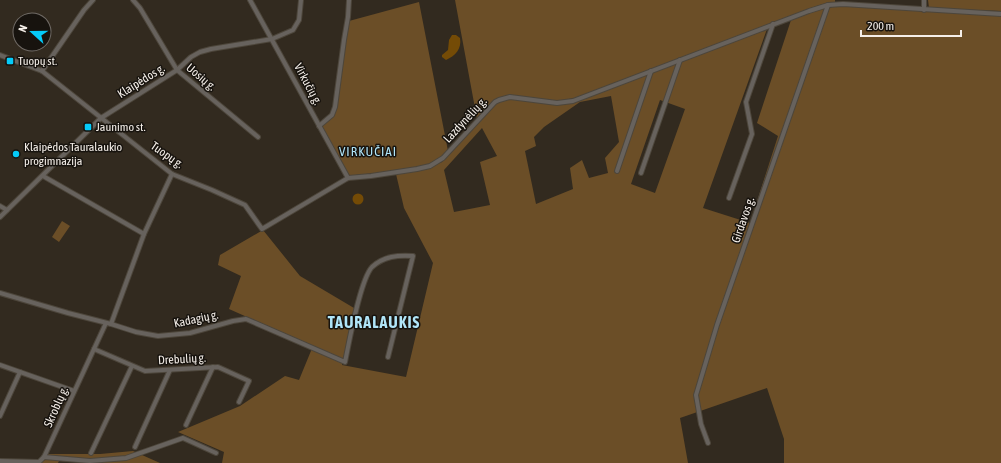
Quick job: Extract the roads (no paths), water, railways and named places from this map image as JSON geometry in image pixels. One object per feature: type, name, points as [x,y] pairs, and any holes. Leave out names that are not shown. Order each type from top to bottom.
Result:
[{"type":"street","points":[[42,71],[84,10],[93,0]]},
{"type":"street","name":"Uosių g.","points":[[133,0],[140,8],[177,70],[258,137]]},
{"type":"street","name":"Virkučių g.","points":[[250,0],[348,178]]},
{"type":"street","name":"Klaipėdos g.","points":[[0,217],[101,118],[177,70],[191,57],[200,52],[272,39],[287,34],[297,26],[300,20],[301,0]]},
{"type":"street","points":[[319,126],[332,116],[335,107],[348,17],[349,0]]},
{"type":"street","points":[[924,0],[924,10]]},
{"type":"street","name":"Lazdynėlių g.","points":[[262,230],[348,178],[417,169],[438,162],[495,102],[499,100],[510,97],[557,103],[573,101],[773,24],[828,5],[843,4],[1001,14]]},
{"type":"street","name":"Girdavos g.","points":[[708,443],[701,424],[696,395],[717,324],[828,5]]},
{"type":"street","points":[[729,198],[752,134],[746,102],[773,24]]},
{"type":"street","name":"Tuopų g.","points":[[0,55],[42,71],[172,174],[245,205],[262,230]]},
{"type":"street","points":[[641,173],[680,60]]},
{"type":"street","points":[[617,171],[650,71]]},
{"type":"street","name":"Skroblų g.","points":[[44,457],[94,349],[109,323],[144,234],[172,174]]},
{"type":"street","points":[[43,176],[144,234]]},
{"type":"street","points":[[0,206],[7,210]]},
{"type":"street","name":"Kadagių g.","points":[[0,293],[68,313],[109,323],[136,332],[158,336],[190,333],[233,321],[246,319],[345,362],[364,280],[372,268],[381,261],[396,255],[413,256],[388,357]]},
{"type":"street","name":"Drebulių g.","points":[[94,349],[145,371],[218,367],[249,381],[239,402]]},
{"type":"street","points":[[0,365],[74,392]]},
{"type":"street","points":[[91,453],[132,366]]},
{"type":"street","points":[[186,426],[213,367]]},
{"type":"street","points":[[134,447],[170,370]]},
{"type":"street","points":[[0,416],[20,372]]},
{"type":"street","points":[[0,461],[38,462],[44,457],[90,462],[126,458],[183,438],[216,453]]},
{"type":"place","name":"Tuopų st.","points":[[10,61]]},
{"type":"place","name":"Jaunimo st.","points":[[88,127]]},
{"type":"place","name":"Klaipėdos Tauralaukio progimnazija","points":[[16,154]]},
{"type":"district","name":"VIRKUČIAI","points":[[368,151]]},
{"type":"district","name":"TAURALAUKIS","points":[[374,322]]}]
